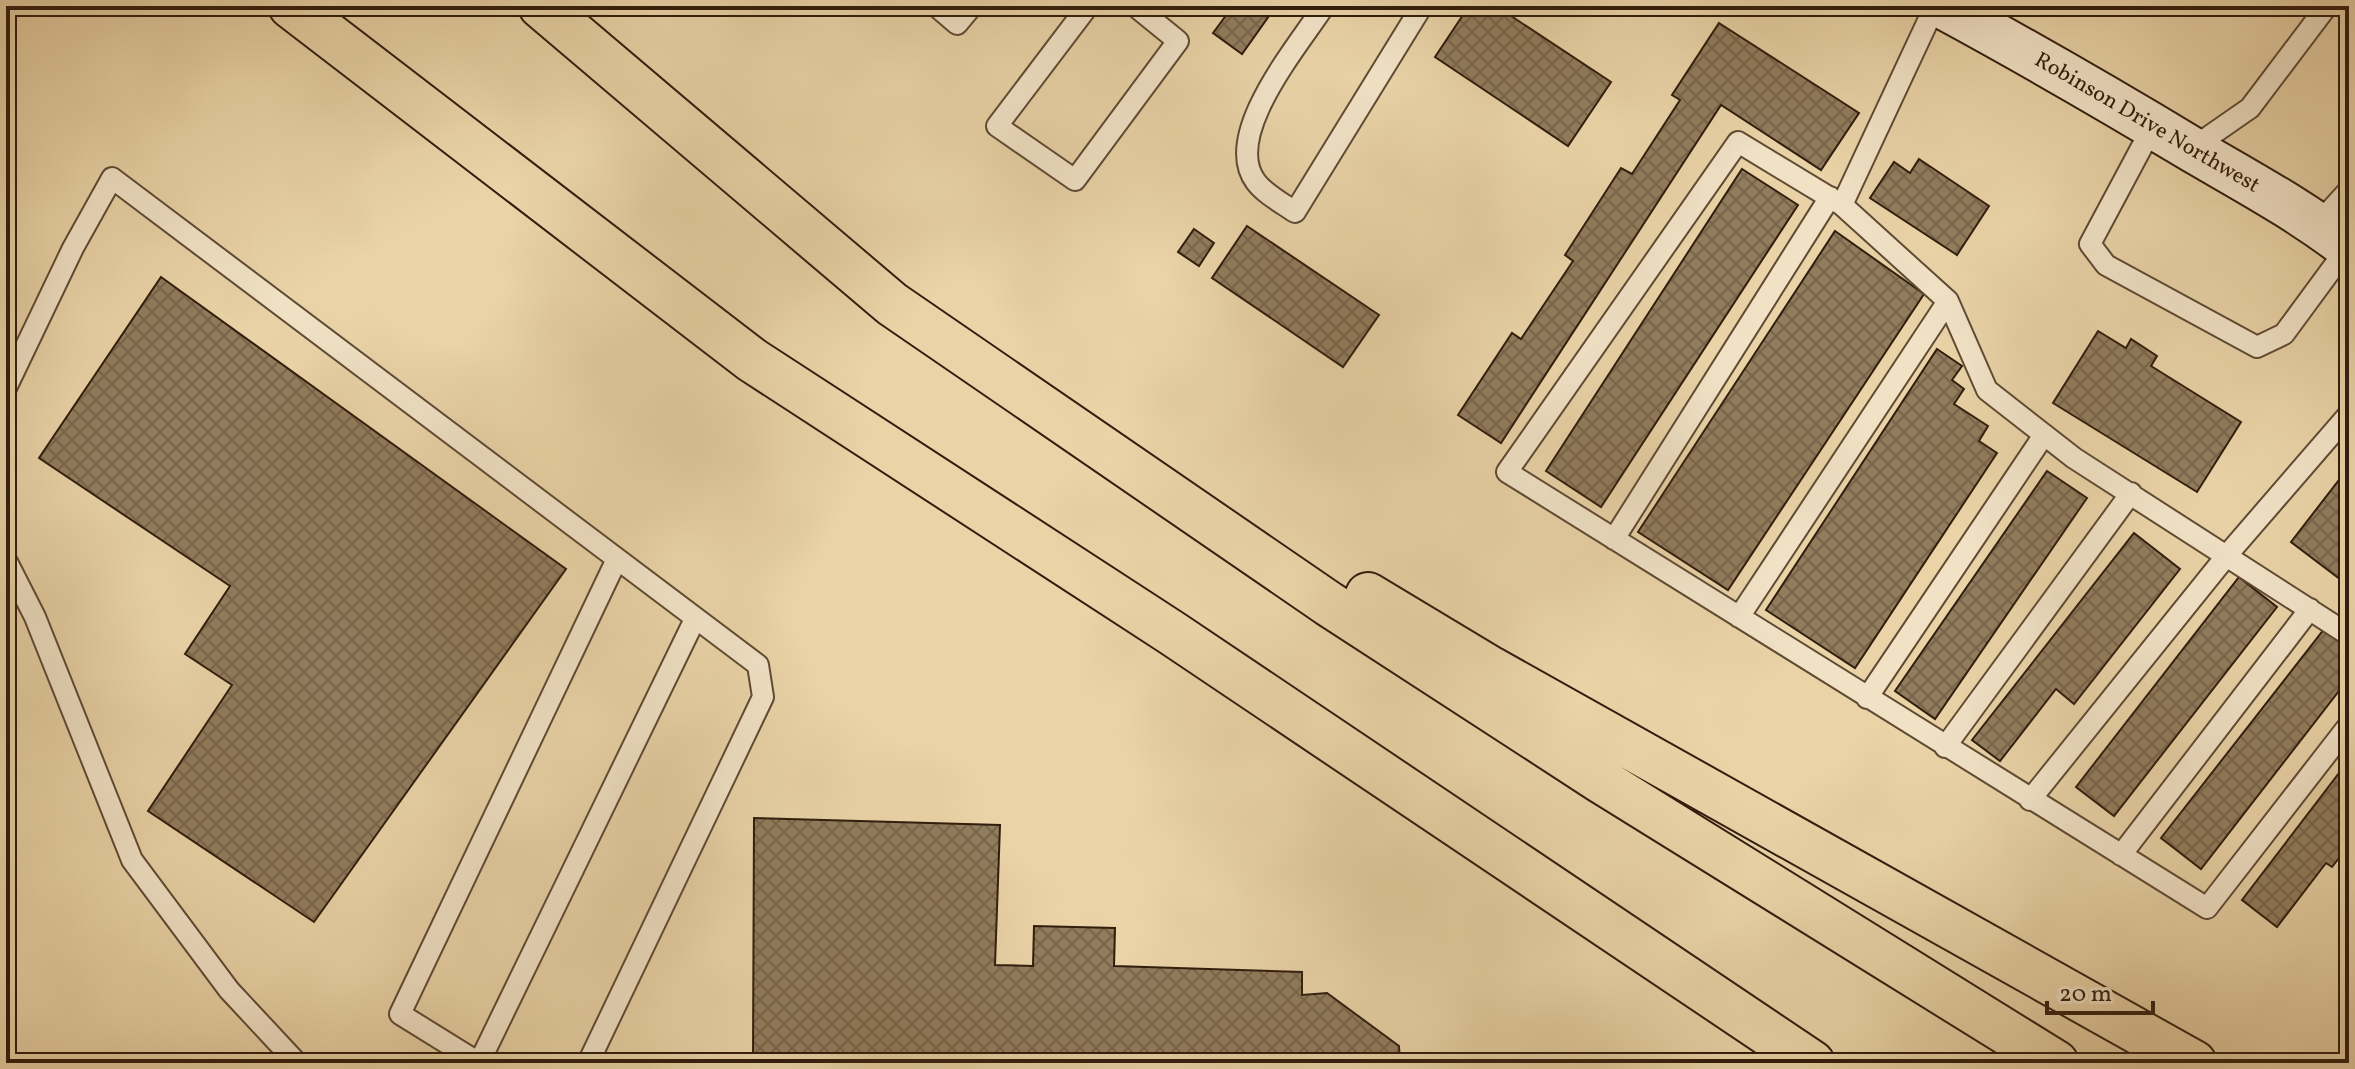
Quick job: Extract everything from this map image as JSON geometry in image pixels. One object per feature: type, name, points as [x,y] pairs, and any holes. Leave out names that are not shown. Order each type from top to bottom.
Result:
[{"type":"highway","points":[[291,6],[752,360],[1172,633],[1812,1063]]},
{"type":"highway","points":[[541,6],[892,304],[1342,613],[2046,1061]]},
{"type":"highway","points":[[892,304],[1491,669],[2194,1063]]},
{"type":"highway","points":[[1463,829],[1775,1063]]},
{"type":"street","name":"Robinson Drive Northwest","points":[[1942,6],[2153,126],[2338,240]]},
{"type":"lane","points":[[936,6],[957,24],[972,6]]},
{"type":"lane","points":[[1088,6],[997,126],[1075,180],[1178,41],[1135,6]]},
{"type":"lane","points":[[1324,6],[1249,124],[1244,154],[1255,181],[1295,212],[1422,6]]},
{"type":"lane","points":[[1614,539],[1836,201],[1935,6]]},
{"type":"lane","points":[[2191,149],[2250,108],[2327,6]]},
{"type":"lane","points":[[2153,126],[2090,244],[2106,265],[2257,347],[2284,334],[2338,240],[2349,190]]},
{"type":"lane","points":[[2349,635],[2044,435],[1987,390],[1948,301],[1836,201],[1738,142],[1507,472],[2207,908],[2349,725]]},
{"type":"lane","points":[[6,388],[73,248],[112,178],[758,665],[763,697],[588,1063]]},
{"type":"lane","points":[[1739,617],[1948,301]]},
{"type":"lane","points":[[2030,800],[2228,554],[2349,414]]},
{"type":"lane","points":[[1867,698],[2044,435]]},
{"type":"lane","points":[[1945,747],[2131,493]]},
{"type":"lane","points":[[482,1063],[400,1014],[617,559]]},
{"type":"lane","points":[[6,560],[35,617],[132,860],[229,990],[297,1063]]},
{"type":"lane","points":[[2121,855],[2310,609]]},
{"type":"lane","points":[[482,1063],[479,1063],[695,619]]},
{"type":"building","points":[[1233,6],[1276,6],[1242,54],[1213,33]]},
{"type":"building","points":[[1469,6],[1496,6],[1611,82],[1568,146],[1435,57]]},
{"type":"building","points":[[1719,23],[1859,113],[1821,170],[1721,105],[1501,443],[1458,415],[1512,333],[1521,339],[1573,261],[1565,255],[1621,168],[1632,174],[1680,100],[1672,95]]},
{"type":"building","points":[[1919,159],[1989,206],[1957,255],[1870,198],[1894,162],[1910,173]]},
{"type":"building","points":[[1742,169],[1798,205],[1601,507],[1546,471]]},
{"type":"building","points":[[1247,226],[1379,315],[1343,367],[1212,278]]},
{"type":"building","points":[[1194,229],[1214,243],[1199,266],[1178,252]]},
{"type":"building","points":[[1835,231],[1924,294],[1728,590],[1638,532]]},
{"type":"building","points":[[161,277],[566,569],[314,922],[148,811],[232,685],[185,654],[230,586],[39,458]]},
{"type":"building","points":[[2098,331],[2126,348],[2131,339],[2157,356],[2151,366],[2241,422],[2197,492],[2053,403]]},
{"type":"building","points":[[1937,349],[1962,366],[1952,380],[1964,389],[1954,404],[1988,426],[1979,441],[1997,453],[1855,668],[1766,610]]},
{"type":"building","points":[[2349,467],[2349,586],[2291,542]]},
{"type":"building","points":[[2047,471],[2087,498],[1935,719],[1895,691]]},
{"type":"building","points":[[2134,533],[2180,569],[2074,704],[2056,689],[2000,761],[1972,740]]},
{"type":"building","points":[[2239,577],[2277,607],[2114,816],[2076,787]]},
{"type":"building","points":[[2325,628],[2349,646],[2349,678],[2201,869],[2161,838]]},
{"type":"building","points":[[2349,760],[2349,845],[2332,867],[2326,863],[2277,927],[2242,900]]},
{"type":"building","points":[[754,818],[1000,825],[995,965],[1033,966],[1034,926],[1115,928],[1114,966],[1302,972],[1302,995],[1327,993],[1399,1046],[1400,1063],[753,1063]]}]
